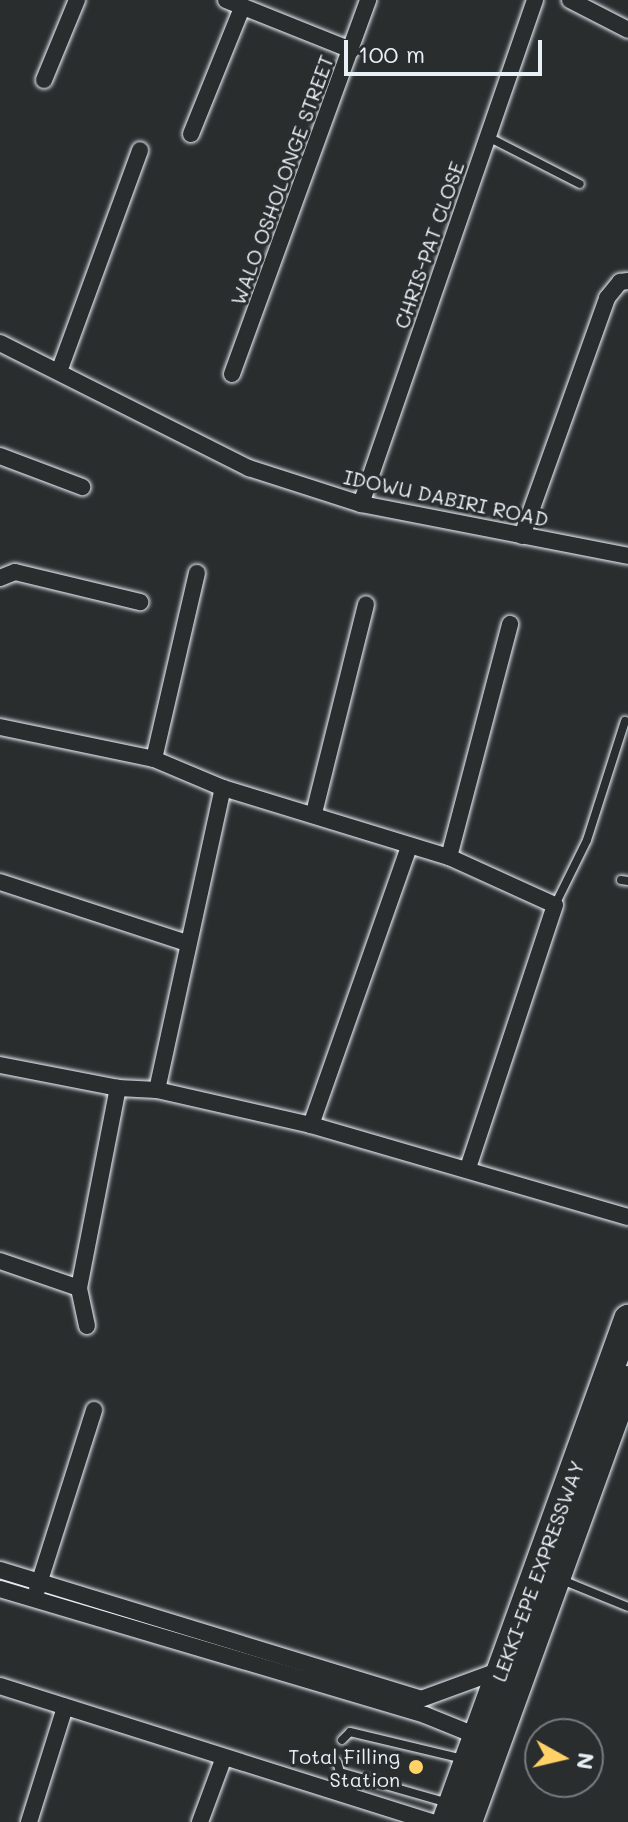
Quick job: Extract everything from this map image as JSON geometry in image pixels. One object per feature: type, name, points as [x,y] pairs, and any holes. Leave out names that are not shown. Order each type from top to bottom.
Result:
[{"type":"highway","name":"LEKKI-EPE EXPRESSWAY","points":[[449,1818],[628,1319]]},
{"type":"highway","name":"LEKKI-EPE EXPRESSWAY","points":[[449,1818],[557,1578],[619,1430],[628,1380]]},
{"type":"street","points":[[44,80],[77,0]]},
{"type":"street","name":"WALO OSHOLONGE STREET","points":[[232,374],[368,0]]},
{"type":"street","name":"CHRIS-PAT CLOSE","points":[[361,504],[535,0]]},
{"type":"street","points":[[570,0],[590,5],[628,30]]},
{"type":"street","points":[[191,134],[234,4],[351,50]]},
{"type":"street","points":[[60,369],[140,150]]},
{"type":"street","points":[[522,536],[607,298],[620,282],[628,281]]},
{"type":"street","name":"IDOWU DABIRI ROAD","points":[[0,343],[60,369],[249,468],[361,504],[628,556]]},
{"type":"street","points":[[0,456],[82,487]]},
{"type":"street","points":[[0,578],[15,572],[140,602]]},
{"type":"street","points":[[154,759],[197,573]]},
{"type":"street","points":[[314,813],[366,604]]},
{"type":"street","points":[[449,857],[510,624]]},
{"type":"street","points":[[0,727],[154,759],[223,788],[314,813],[449,857],[555,905],[468,1168]]},
{"type":"street","points":[[157,1090],[223,788]]},
{"type":"street","points":[[311,1125],[409,846]]},
{"type":"street","points":[[0,882],[187,943]]},
{"type":"street","points":[[0,1065],[118,1088],[157,1090],[311,1125],[468,1168],[628,1217]]},
{"type":"street","points":[[87,1326],[79,1288],[118,1088]]},
{"type":"street","points":[[0,1261],[79,1288]]},
{"type":"street","points":[[37,1591],[94,1410]]},
{"type":"street","points":[[0,1570],[37,1591],[328,1679],[421,1699],[503,1669]]},
{"type":"street","points":[[0,1589],[37,1591]]},
{"type":"street","points":[[328,1679],[472,1748]]},
{"type":"street","points":[[0,1686],[224,1757],[449,1818]]},
{"type":"street","points":[[29,1822],[65,1707]]},
{"type":"street","points":[[200,1822],[224,1757]]},
{"type":"lane","points":[[488,137],[580,184]]},
{"type":"lane","points":[[555,905],[587,840],[625,721]]},
{"type":"lane","points":[[557,1578],[628,1607]]},
{"type":"lane","points":[[342,1740],[350,1732],[472,1748]]},
{"type":"lane","points":[[337,1762],[340,1772],[449,1818]]},
{"type":"place","name":"Total Filling Station","points":[[416,1767]]}]
